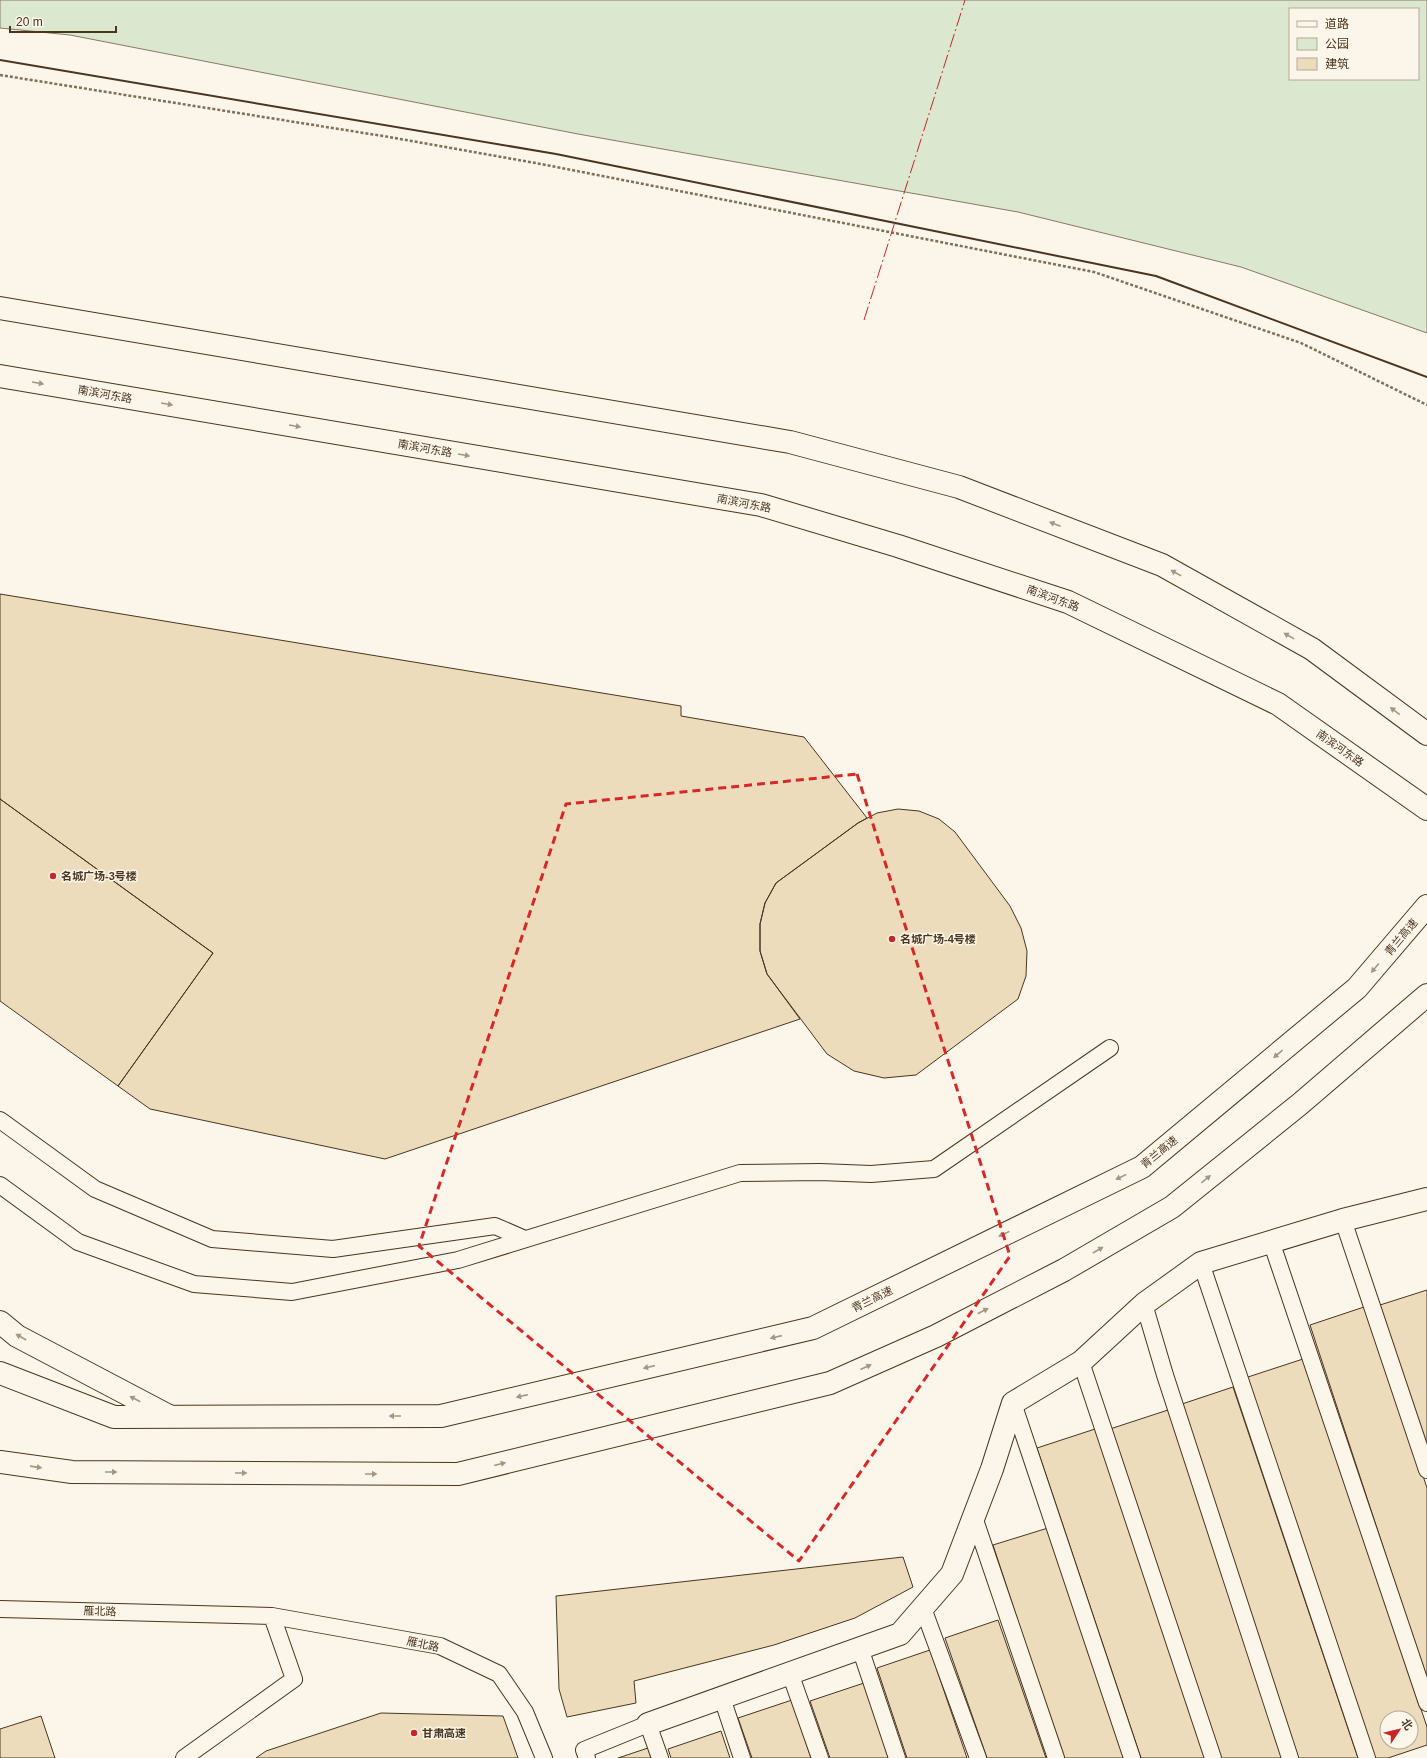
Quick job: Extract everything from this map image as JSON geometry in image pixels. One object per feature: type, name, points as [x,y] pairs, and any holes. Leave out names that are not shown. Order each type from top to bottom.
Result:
[{"type":"main road","points":[[0,308],[790,442],[959,488],[1162,565],[1312,649],[1427,734]]},
{"type":"main road","name":"南滨河东路","points":[[0,376],[762,505],[898,546],[1068,602],[1278,704],[1427,809]]},
{"type":"main road","name":"青兰高速","points":[[0,1373],[114,1417],[441,1416],[814,1328],[1142,1167],[1357,988],[1427,906]]},
{"type":"main road","points":[[0,1462],[72,1472],[458,1474],[830,1383],[936,1336],[1050,1278],[1172,1207],[1300,1104],[1427,995]]},
{"type":"main road","points":[[648,1724],[900,1634],[952,1574],[992,1469],[1013,1403],[1081,1362],[1144,1304],[1201,1263],[1343,1220],[1427,1199]]},
{"type":"main road","points":[[0,1322],[17,1336],[170,1417]]},
{"type":"lane","points":[[0,1185],[78,1242],[194,1284],[292,1292],[458,1260],[740,1173],[820,1172],[871,1174],[934,1169],[1110,1048]]},
{"type":"lane","points":[[0,1120],[95,1189],[212,1239],[333,1249],[495,1226],[525,1239]]},
{"type":"lane","points":[[1343,1220],[1427,1470]]},
{"type":"lane","points":[[1271,1241],[1427,1702]]},
{"type":"lane","points":[[1201,1263],[1367,1758]]},
{"type":"lane","points":[[1144,1304],[1165,1375],[1290,1758]]},
{"type":"lane","points":[[1081,1362],[1212,1758]]},
{"type":"lane","points":[[1013,1403],[1132,1758]]},
{"type":"lane","points":[[974,1517],[1056,1758]]},
{"type":"lane","name":"雁北路","points":[[0,1608],[272,1616],[440,1646],[499,1674],[525,1712],[544,1758]]},
{"type":"lane","points":[[923,1608],[978,1758]]},
{"type":"lane","points":[[184,1758],[294,1679],[272,1616]]},
{"type":"lane","points":[[860,1648],[897,1758]]},
{"type":"lane","points":[[790,1673],[820,1758]]},
{"type":"lane","points":[[722,1698],[742,1758]]},
{"type":"lane","points":[[587,1758],[584,1750],[648,1724],[660,1758]]},
{"type":"path","points":[[0,75],[382,136],[511,159],[1094,272],[1301,343],[1427,405]]},
{"type":"highlighted area","points":[[857,774],[1010,1256],[799,1561],[419,1246],[566,804]]},
{"type":"green space","points":[[0,0],[1427,0],[1427,333],[1241,267],[1018,212],[578,134],[70,35],[0,28]]},
{"type":"building","points":[[0,594],[681,706],[681,716],[804,737],[867,818],[776,883],[765,903],[760,924],[760,951],[767,974],[800,1019],[385,1159],[150,1109],[118,1086],[213,953],[0,799]]},
{"type":"building","name":"名城广场-3号楼","points":[[0,799],[213,953],[118,1086],[0,1001]]},
{"type":"building","name":"名城广场-4号楼","points":[[898,809],[919,811],[939,819],[955,832],[1010,906],[1021,928],[1027,951],[1026,976],[1018,999],[916,1075],[884,1078],[854,1071],[827,1054],[767,974],[760,951],[760,924],[765,903],[776,883],[858,823],[877,813]]},
{"type":"building","points":[[1427,1290],[1427,1447],[1380,1305]]},
{"type":"building","points":[[1367,1306],[1427,1488],[1427,1680],[1310,1325]]},
{"type":"building","points":[[1303,1359],[1427,1727],[1427,1745],[1419,1748],[1419,1710],[1379,1710],[1379,1750],[1412,1750],[1388,1758],[1373,1758],[1245,1378]]},
{"type":"building","points":[[1233,1387],[1358,1758],[1294,1758],[1176,1406]]},
{"type":"building","points":[[1168,1410],[1285,1758],[1221,1758],[1110,1429]]},
{"type":"building","points":[[1095,1429],[1205,1758],[1141,1758],[1037,1448]]},
{"type":"building","points":[[1048,1528],[1124,1758],[1063,1758],[993,1545]]},
{"type":"building","points":[[903,1557],[913,1587],[855,1618],[774,1645],[634,1681],[636,1703],[567,1717],[559,1689],[556,1596]]},
{"type":"building","points":[[998,1620],[1046,1758],[987,1758],[945,1638]]},
{"type":"building","points":[[930,1650],[967,1758],[907,1758],[877,1668]]},
{"type":"building","points":[[864,1683],[889,1758],[830,1758],[810,1701]]},
{"type":"building","points":[[792,1700],[811,1758],[752,1758],[738,1718]]},
{"type":"building","name":"甘肃高速","points":[[381,1713],[503,1716],[518,1758],[256,1758],[266,1751]]},
{"type":"building","points":[[41,1716],[55,1758],[0,1758],[0,1729]]},
{"type":"building","points":[[721,1731],[730,1758],[671,1758],[668,1749]]},
{"type":"building","points":[[648,1748],[651,1758],[618,1758]]},
{"type":"wall","points":[[0,60],[556,154],[1156,276],[1427,377]]},
{"type":"power","points":[[864,320],[965,0]]},
{"type":"place","name":"名城广场-3号楼","points":[[53,876]]},
{"type":"place","name":"名城广场-4号楼","points":[[892,939]]},
{"type":"place","name":"甘肃高速","points":[[414,1733]]}]
